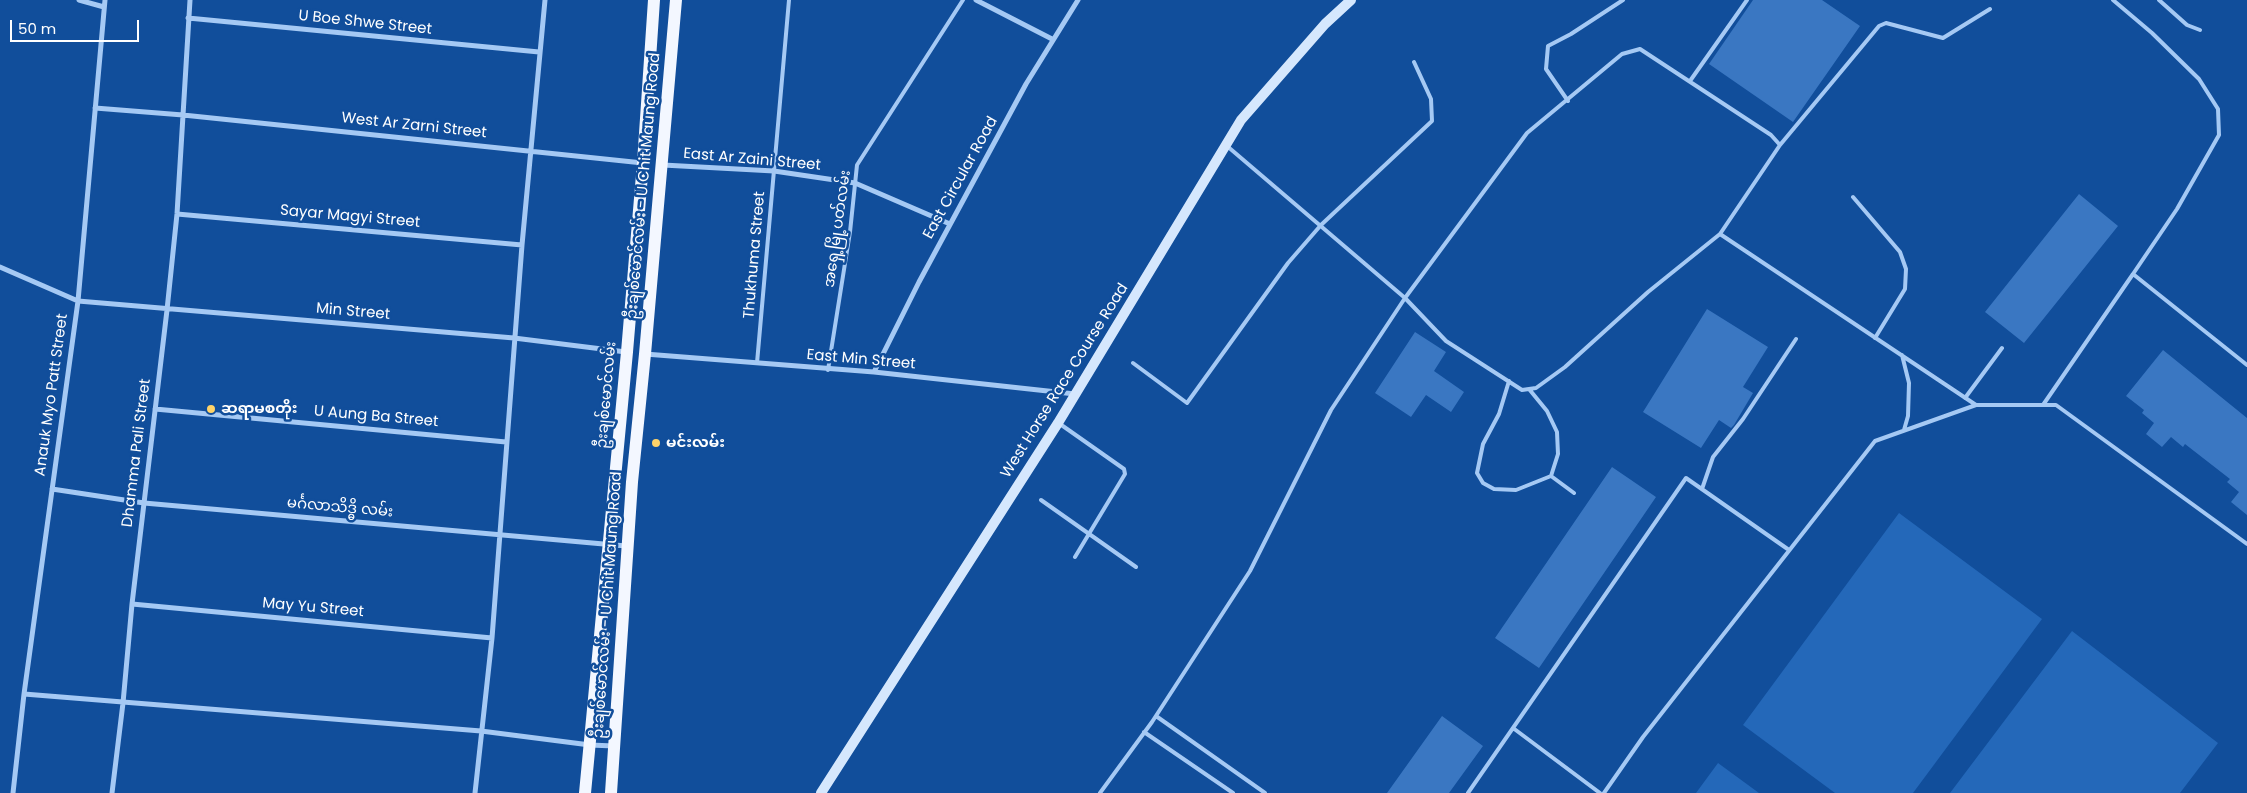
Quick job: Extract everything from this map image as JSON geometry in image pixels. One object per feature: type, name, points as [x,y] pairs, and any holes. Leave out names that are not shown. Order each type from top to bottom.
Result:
[{"type":"main road","name":"ဦးချစ်မောင်လမ်း","points":[[585,793],[627,352],[654,0]]},
{"type":"main road","name":"ဦးချစ်မောင်လမ်း - U Chit Maung Road","points":[[611,793],[627,546],[676,0]]},
{"type":"street","points":[[79,0],[104,7]]},
{"type":"street","name":"Anauk Myo Patt Street","points":[[12,793],[78,301],[105,0]]},
{"type":"street","name":"Dhamma Pali Street","points":[[112,793],[132,604],[168,310],[177,214],[190,0]]},
{"type":"street","points":[[475,793],[492,638],[498,535],[514,338],[545,0]]},
{"type":"street","points":[[976,0],[1052,39]]},
{"type":"street","name":"East Circular Road","points":[[874,372],[950,224],[1052,39],[1078,0]]},
{"type":"street","name":"West Horse Race Course Road","points":[[822,793],[1058,423],[1241,120],[1325,24],[1351,0]]},
{"type":"street","name":"U Boe Shwe Street","points":[[188,18],[539,52]]},
{"type":"street","name":"West Ar Zarni Street","points":[[95,108],[183,115],[643,162]]},
{"type":"street","name":"East Ar Zaini Street","points":[[662,165],[774,171],[855,182],[950,224]]},
{"type":"street","name":"Sayar Magyi Street","points":[[177,214],[522,245]]},
{"type":"street","name":"Min Street","points":[[0,267],[78,301],[514,338],[627,352]]},
{"type":"street","name":"East Min Street","points":[[645,354],[828,370],[874,372],[1075,394]]},
{"type":"street","name":"U Aung Ba Street","points":[[155,409],[506,442]]},
{"type":"street","name":"မင်္ဂလာသိဒ္ဓိ လမ်း","points":[[52,489],[144,504],[627,546]]},
{"type":"street","name":"May Yu Street","points":[[132,604],[492,638]]},
{"type":"street","points":[[24,694],[482,731],[590,745],[615,746]]},
{"type":"lane","name":"Thukhuma Street","points":[[757,364],[789,0]]},
{"type":"lane","name":"အရှေ့မြို့ပတ်လမ်း","points":[[828,370],[850,232],[857,166],[963,0]]},
{"type":"lane","points":[[1568,102],[1546,68],[1548,46],[1571,34],[1623,0]]},
{"type":"lane","points":[[1690,81],[1747,0]]},
{"type":"lane","points":[[2043,405],[2177,209],[2219,136],[2218,109],[2199,79],[2152,33],[2113,0]]},
{"type":"lane","points":[[2159,0],[2186,25],[2200,30]]},
{"type":"lane","points":[[1227,146],[1405,298],[1446,341],[1522,390],[1536,388],[1565,367],[1648,292],[1720,234],[1780,145],[1879,26],[1886,23],[1943,38],[1990,9]]},
{"type":"lane","points":[[1100,793],[1156,716],[1250,572],[1331,410],[1405,298],[1528,133],[1568,102],[1622,54],[1640,49],[1772,135],[1780,145]]},
{"type":"lane","points":[[1133,363],[1187,403],[1288,263],[1321,226],[1432,121],[1431,99],[1414,62]]},
{"type":"lane","points":[[1853,197],[1900,252],[1906,269],[1905,289],[1875,338]]},
{"type":"lane","points":[[1720,234],[1976,405]]},
{"type":"lane","points":[[2134,274],[2247,365]]},
{"type":"lane","points":[[1702,489],[1713,457],[1743,418],[1796,339]]},
{"type":"lane","points":[[1965,398],[2002,348]]},
{"type":"lane","points":[[1902,355],[1909,383],[1908,416],[1904,430]]},
{"type":"lane","points":[[1509,381],[1499,414],[1483,444],[1477,473],[1483,483],[1494,488],[1516,490],[1551,476],[1558,454],[1558,432],[1547,411],[1529,389]]},
{"type":"lane","points":[[1513,728],[1602,793],[1642,737],[1876,441],[1976,405],[2056,405],[2247,544]]},
{"type":"lane","points":[[1058,423],[1124,469],[1125,474],[1090,534],[1074,557]]},
{"type":"lane","points":[[1551,476],[1574,492]]},
{"type":"lane","points":[[1468,793],[1686,478],[1789,550]]},
{"type":"lane","points":[[1041,500],[1136,567]]},
{"type":"lane","points":[[1156,716],[1265,793]]},
{"type":"lane","points":[[1144,732],[1233,793]]},
{"type":"shaded area","points":[[1899,513],[2042,619],[1913,793],[1835,793],[1743,725]]},
{"type":"shaded area","points":[[2072,631],[2218,743],[2180,793],[1950,793]]},
{"type":"shaded area","points":[[1718,763],[1759,793],[1696,793]]},
{"type":"building","points":[[1753,0],[1822,0],[1860,26],[1793,122],[1709,64]]},
{"type":"building","points":[[2079,194],[2118,226],[2024,343],[1985,312]]},
{"type":"building","points":[[1707,309],[1768,347],[1743,387],[1753,393],[1734,425],[1731,428],[1719,420],[1701,448],[1643,412]]},
{"type":"building","points":[[1415,332],[1446,352],[1434,371],[1464,392],[1451,412],[1426,395],[1411,417],[1375,393]]},
{"type":"building","points":[[2163,350],[2247,418],[2247,515],[2231,502],[2239,492],[2227,482],[2230,479],[2185,444],[2183,447],[2171,437],[2162,447],[2146,434],[2154,423],[2142,413],[2144,410],[2126,396]]},
{"type":"building","points":[[1612,467],[1656,497],[1539,668],[1495,638]]},
{"type":"building","points":[[1442,716],[1483,746],[1449,793],[1387,793]]},
{"type":"place","name":"ဆရာမစတိုး","points":[[211,409]]},
{"type":"place","name":"မင်းလမ်း","points":[[656,443]]}]
